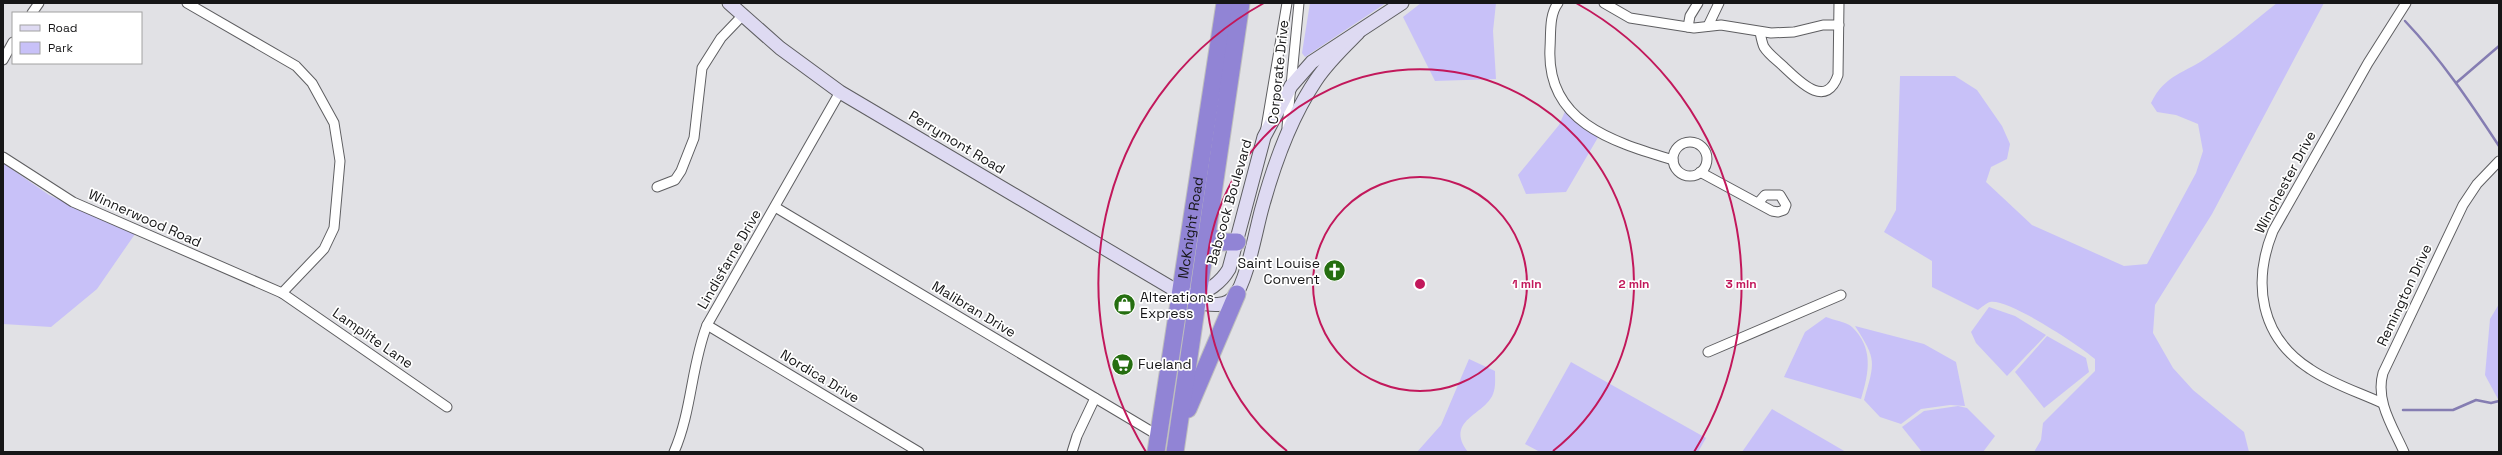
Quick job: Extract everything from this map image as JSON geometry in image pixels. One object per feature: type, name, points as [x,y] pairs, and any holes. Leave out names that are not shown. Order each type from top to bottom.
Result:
[{"type":"highway","name":"McKnight Road","points":[[1158,444],[1225,3]]},
{"type":"highway","name":"McKnight Road","points":[[1175,452],[1241,3]]},
{"type":"highway","points":[[1208,235],[1222,242],[1237,242]]},
{"type":"highway","points":[[1178,433],[1236,294]]},
{"type":"street","points":[[33,12],[39,3]]},
{"type":"street","name":"Perrymont Road","points":[[730,3],[790,56],[840,92],[1180,293]]},
{"type":"street","name":"Corporate Drive","points":[[1264,137],[1287,3]]},
{"type":"street","name":"Corporate Drive","points":[[1284,144],[1299,3]]},
{"type":"street","name":"Babcock Boulevard","points":[[1198,299],[1226,275],[1237,242],[1264,137],[1291,86],[1312,62],[1402,3]]},
{"type":"street","points":[[1558,3],[1552,16],[1550,61],[1555,89],[1564,104],[1578,118],[1600,134],[1674,160]]},
{"type":"street","points":[[1604,3],[1630,18],[1688,27],[1720,25],[1760,32],[1794,32],[1824,25],[1839,25]]},
{"type":"street","points":[[1688,27],[1690,16],[1698,3]]},
{"type":"street","points":[[1708,26],[1719,3]]},
{"type":"street","points":[[1760,32],[1768,52],[1803,86],[1820,92],[1831,87],[1838,75],[1839,3]]},
{"type":"street","name":"Winchester Drive","points":[[2382,403],[2322,377],[2287,351],[2266,314],[2261,273],[2263,259],[2273,232],[2368,63],[2406,3]]},
{"type":"street","points":[[194,5],[296,66],[312,83],[334,123],[340,161],[334,228],[324,249],[282,293]]},
{"type":"street","points":[[657,187],[675,180],[681,171],[694,138],[702,68],[721,38],[743,15]]},
{"type":"street","name":"Babcock Boulevard","points":[[1236,294],[1247,265],[1265,197],[1284,144],[1315,81],[1335,56],[1358,32]]},
{"type":"street","points":[[3,60],[12,44]]},
{"type":"street","name":"Lindisfarne Drive","points":[[674,452],[687,410],[697,354],[707,325],[840,92]]},
{"type":"street","points":[[1685,143],[1696,144],[1704,150],[1706,155],[1706,166],[1700,172],[1693,176],[1682,174],[1677,170],[1674,154],[1680,146],[1685,143]]},
{"type":"street","name":"Winnerwood Road","points":[[3,157],[73,202],[282,293]]},
{"type":"street","name":"Remington Drive","points":[[2404,452],[2382,403],[2380,389],[2383,373],[2447,236],[2470,194],[2499,161]]},
{"type":"street","points":[[1700,172],[1758,203]]},
{"type":"street","name":"Malibran Drive","points":[[775,207],[1095,398],[1158,444]]},
{"type":"street","name":"Lamplite Lane","points":[[282,293],[447,407]]},
{"type":"street","points":[[1180,293],[1198,299],[1222,304],[1236,294]]},
{"type":"street","points":[[1708,352],[1841,295]]},
{"type":"street","name":"Nordica Drive","points":[[707,325],[920,452]]},
{"type":"street","points":[[1072,452],[1077,436],[1095,398]]},
{"type":"green space","points":[[1310,3],[1386,3],[1305,57],[1302,53]]},
{"type":"green space","points":[[1421,3],[1496,3],[1493,31],[1496,79],[1435,81],[1403,17]]},
{"type":"green space","points":[[2277,3],[2324,3],[2212,214],[2155,305],[2153,333],[2173,368],[2193,390],[2244,432],[2249,452],[2034,452],[2041,440],[2043,423],[2095,371],[2095,359],[2060,334],[2012,307],[1990,302],[1978,310],[1932,287],[1932,261],[1884,232],[1896,210],[1900,76],[1955,76],[1977,90],[2002,126],[2010,144],[2007,159],[1991,167],[1986,182],[2032,225],[2124,266],[2147,264],[2196,173],[2203,151],[2198,124],[2176,115],[2157,112],[2151,103],[2157,93],[2169,80],[2218,50]]},
{"type":"green space","points":[[1567,107],[1600,134],[1566,192],[1526,194],[1518,175],[1559,125]]},
{"type":"green space","points":[[3,163],[49,195],[135,234],[97,289],[51,327],[3,324]]},
{"type":"green space","points":[[2499,304],[2499,401],[2485,375],[2490,319]]},
{"type":"green space","points":[[1989,307],[2015,316],[2046,335],[2007,376],[1976,343],[1971,332]]},
{"type":"green space","points":[[1826,317],[1850,325],[1864,343],[1868,361],[1866,380],[1861,399],[1784,377],[1805,332]]},
{"type":"green space","points":[[1855,326],[1924,344],[1956,362],[1965,406],[1950,405],[1921,409],[1901,424],[1880,417],[1864,400],[1872,369],[1872,362],[1867,347]]},
{"type":"green space","points":[[2047,336],[2086,358],[2089,372],[2044,408],[2015,372]]},
{"type":"green space","points":[[1469,359],[1495,371],[1495,385],[1493,394],[1489,401],[1463,425],[1461,432],[1462,441],[1468,452],[1417,452],[1441,425]]},
{"type":"green space","points":[[1571,362],[1706,438],[1698,452],[1540,452],[1525,444]]},
{"type":"green space","points":[[1958,406],[1967,408],[1995,436],[1983,452],[1922,452],[1902,427],[1924,411]]},
{"type":"green space","points":[[1772,409],[1846,452],[1742,452]]},
{"type":"waterway","points":[[2405,21],[2431,50],[2466,97],[2499,146]]},
{"type":"waterway","points":[[2456,83],[2499,46]]},
{"type":"waterway","points":[[2403,410],[2453,410],[2476,400],[2491,403],[2499,401]]},
{"type":"place","name":"Saint Louise Convent","points":[[1335,271]]},
{"type":"place","name":"Alterations Express","points":[[1124,305]]},
{"type":"place","name":"Fueland","points":[[1122,364]]}]
